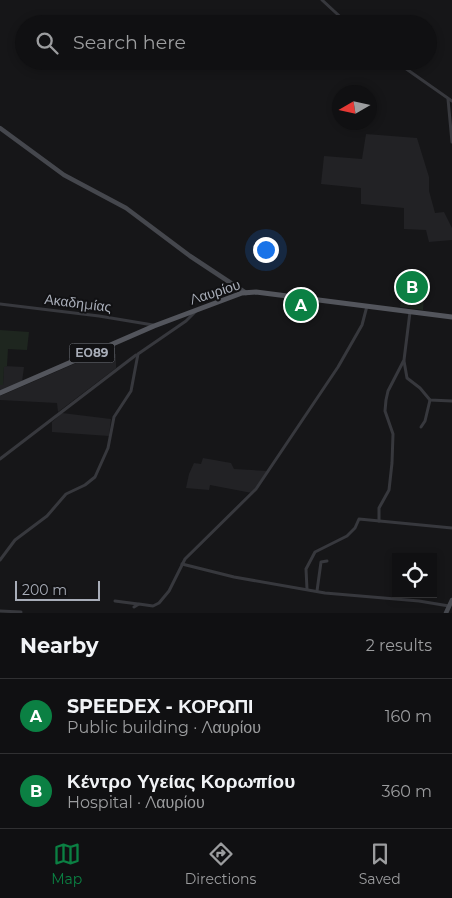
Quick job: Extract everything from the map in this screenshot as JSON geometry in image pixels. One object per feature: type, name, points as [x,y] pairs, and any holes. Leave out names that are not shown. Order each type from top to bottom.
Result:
[{"type":"main road","name":"Λαυρίου","points":[[0,393],[154,326],[196,309],[246,293],[451,316]]},
{"type":"street","points":[[322,0],[338,15]]},
{"type":"street","points":[[408,70],[452,101]]},
{"type":"street","points":[[448,98],[452,142]]},
{"type":"street","points":[[0,128],[64,175],[131,212],[190,256],[246,293]]},
{"type":"street","name":"Ακαδημίας","points":[[0,304],[99,316],[154,326]]},
{"type":"street","points":[[115,601],[153,606],[159,603],[169,591],[182,564],[190,553],[245,502],[268,474],[338,367],[362,325],[366,306]]},
{"type":"street","points":[[0,459],[194,314],[196,309]]},
{"type":"street","points":[[410,311],[404,360],[408,378],[430,400],[452,401]]},
{"type":"street","points":[[0,560],[15,540],[47,516],[66,494],[85,485],[95,477],[108,448],[114,417],[131,391],[138,354]]},
{"type":"street","points":[[379,521],[379,508],[389,490],[392,463],[393,434],[385,411],[386,400],[388,391],[404,360]]},
{"type":"street","points":[[421,427],[425,421],[430,400]]},
{"type":"street","points":[[307,590],[306,569],[317,550],[345,538],[353,531],[359,519],[452,528]]},
{"type":"street","points":[[317,591],[321,562],[327,561]]},
{"type":"street","points":[[182,564],[199,570],[307,590],[449,606]]},
{"type":"street","points":[[446,613],[452,600]]},
{"type":"street","points":[[134,607],[139,604]]},
{"type":"street","points":[[0,611],[21,612]]},
{"type":"shaded area","points":[[366,134],[417,138],[429,177],[429,191],[435,213],[444,212],[452,228],[452,240],[429,242],[426,230],[404,229],[404,208],[361,204],[361,188],[321,184],[324,156],[362,159]]},
{"type":"shaded area","points":[[411,297],[424,298],[423,310],[400,307],[401,300],[409,303]]},
{"type":"shaded area","points":[[0,330],[29,332],[27,350],[8,349],[3,385],[0,385]]},
{"type":"shaded area","points":[[97,354],[116,354],[116,368],[58,412],[57,403],[0,400],[0,396]]},
{"type":"shaded area","points":[[4,366],[24,367],[22,382],[0,392],[0,385],[3,385]]},
{"type":"shaded area","points":[[62,413],[111,419],[109,436],[52,432],[52,422]]},
{"type":"shaded area","points":[[203,458],[231,463],[234,469],[267,471],[252,493],[210,485],[209,490],[186,488],[194,463],[201,464]]},
{"type":"place","name":"Κέντρο Υγείας Κορωπίου","points":[[412,287]]},
{"type":"place","name":"SPEEDEX - ΚΟΡΩΠΙ","points":[[301,305]]}]
